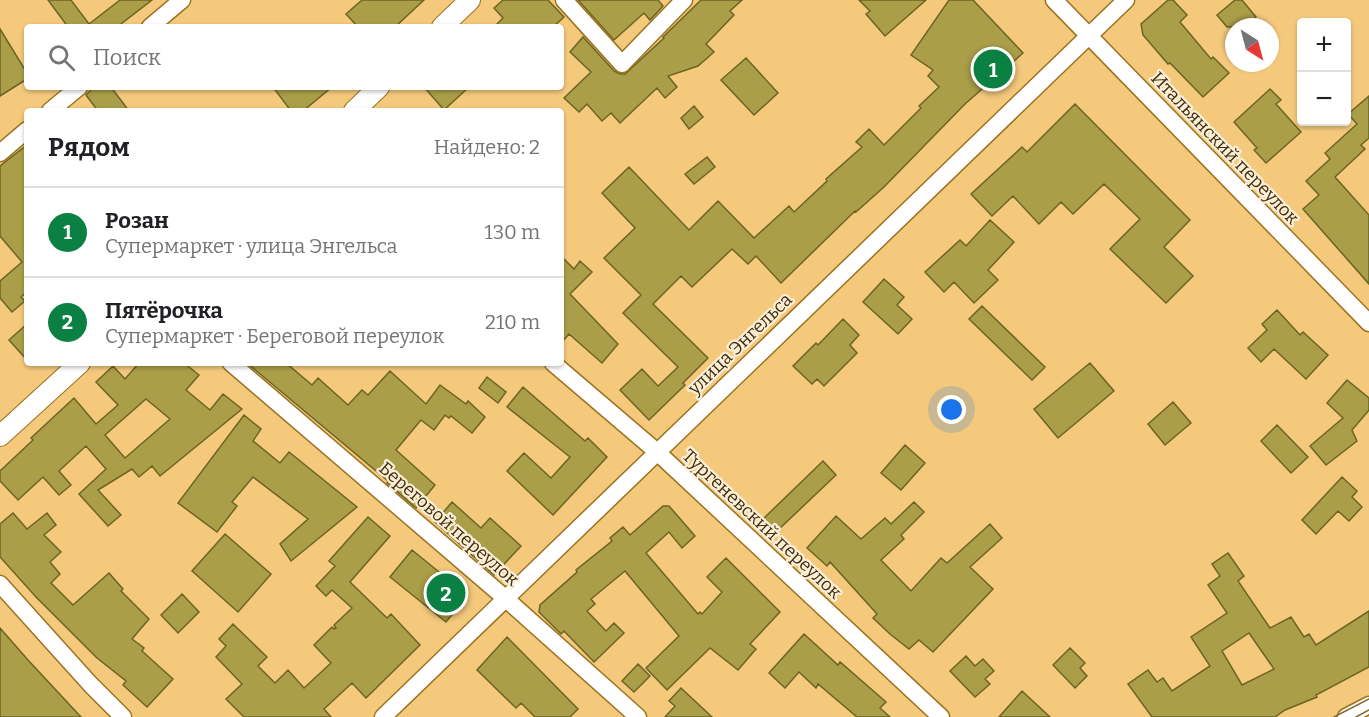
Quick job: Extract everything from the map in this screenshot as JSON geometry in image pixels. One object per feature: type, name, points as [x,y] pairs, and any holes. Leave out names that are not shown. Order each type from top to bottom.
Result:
[{"type":"street","points":[[154,24],[182,0]]},
{"type":"street","points":[[445,24],[470,0]]},
{"type":"street","points":[[564,0],[622,64],[684,0]]},
{"type":"street","name":"Итальянский переулок","points":[[1054,0],[1369,323]]},
{"type":"street","name":"улица Энгельса","points":[[383,717],[656,451],[1126,0]]},
{"type":"street","points":[[54,108],[75,90]]},
{"type":"street","points":[[357,108],[376,90]]},
{"type":"street","points":[[0,153],[24,133]]},
{"type":"street","points":[[0,436],[77,366]]},
{"type":"street","name":"Береговой переулок","points":[[234,366],[505,598],[638,717]]},
{"type":"street","name":"Тургеневский переулок","points":[[557,366],[656,451],[941,717]]},
{"type":"street","points":[[0,584],[123,717]]},
{"type":"street","points":[[1346,717],[1369,705]]},
{"type":"building","points":[[48,0],[71,0],[89,24],[66,24]]},
{"type":"building","points":[[120,0],[152,0],[121,24],[89,24]]},
{"type":"building","points":[[362,0],[424,0],[398,24],[355,24],[346,14]]},
{"type":"building","points":[[503,0],[548,0],[564,17],[556,24],[497,24],[503,18],[494,8]]},
{"type":"building","points":[[578,0],[658,0],[663,6],[650,20],[644,13],[614,40]]},
{"type":"building","points":[[701,0],[742,0],[730,11],[734,15],[706,44],[714,52],[698,66],[668,76],[677,87],[665,98],[657,88],[620,123],[611,113],[602,121],[587,104],[579,112],[564,98],[591,72],[570,52],[583,37],[614,71],[625,74]]},
{"type":"building","points":[[859,0],[926,0],[885,36],[866,14],[870,11]]},
{"type":"building","points":[[949,0],[973,0],[1023,53],[965,104],[884,187],[855,211],[781,283],[756,256],[748,264],[732,249],[692,287],[681,276],[653,304],[708,358],[683,383],[685,385],[649,420],[620,390],[642,369],[658,386],[678,367],[623,313],[641,295],[604,258],[635,228],[602,193],[629,167],[689,230],[718,201],[754,238],[789,206],[794,212],[827,181],[826,179],[862,147],[856,142],[869,129],[884,145],[939,87],[928,76],[933,70],[911,55]]},
{"type":"building","points":[[1168,0],[1173,0],[1187,15],[1180,22],[1211,59],[1213,57],[1225,69],[1225,72],[1229,73],[1203,97],[1170,63],[1168,64],[1143,35],[1141,24]]},
{"type":"building","points":[[1235,0],[1242,0],[1256,17],[1225,18],[1225,25],[1217,15]]},
{"type":"building","points":[[0,29],[24,68],[24,81],[0,96]]},
{"type":"building","points":[[746,58],[778,93],[754,115],[721,80]]},
{"type":"building","points":[[1270,89],[1281,100],[1276,104],[1301,132],[1266,163],[1254,150],[1257,148],[1234,122]]},
{"type":"building","points":[[91,90],[113,90],[127,108],[96,108],[86,95]]},
{"type":"building","points":[[275,90],[328,90],[307,108],[289,108]]},
{"type":"building","points":[[427,90],[466,90],[446,108],[442,108]]},
{"type":"building","points":[[1369,96],[1369,138],[1361,145],[1365,149],[1335,177],[1369,215],[1369,284],[1303,209],[1319,195],[1306,181],[1330,159],[1325,153],[1357,124],[1351,117],[1351,111]]},
{"type":"building","points":[[1075,104],[1190,220],[1164,247],[1193,276],[1166,303],[1110,249],[1140,219],[1104,184],[1073,214],[1061,202],[1039,224],[1013,196],[992,216],[971,194],[1022,147],[1027,152]]},
{"type":"building","points":[[694,106],[703,117],[689,129],[681,118]]},
{"type":"building","points":[[24,147],[24,294],[21,297],[24,302],[12,312],[0,298],[0,281],[22,262],[0,236],[0,166]]},
{"type":"building","points":[[707,157],[715,167],[694,184],[685,174]]},
{"type":"building","points":[[990,220],[1014,242],[988,270],[998,280],[974,303],[954,282],[944,292],[925,272],[960,240],[966,246]]},
{"type":"building","points":[[564,259],[574,269],[580,261],[592,272],[570,294],[618,344],[602,363],[569,334],[564,340]]},
{"type":"building","points":[[884,279],[904,297],[897,305],[912,319],[898,334],[863,302]]},
{"type":"building","points":[[982,306],[1045,367],[1032,380],[969,319]]},
{"type":"building","points":[[1277,310],[1300,335],[1303,332],[1328,355],[1306,379],[1274,349],[1261,362],[1248,348],[1267,330],[1262,324]]},
{"type":"building","points":[[843,319],[859,335],[850,345],[857,353],[824,386],[817,379],[812,384],[793,366],[816,343],[818,345]]},
{"type":"building","points":[[24,327],[24,357],[9,340]]},
{"type":"building","points":[[1090,363],[1114,391],[1058,438],[1034,409]]},
{"type":"building","points":[[113,366],[125,379],[136,366],[188,366],[199,375],[186,390],[210,410],[223,394],[242,409],[160,476],[152,466],[139,477],[132,469],[98,490],[121,515],[108,526],[79,494],[106,469],[86,446],[59,471],[71,485],[59,495],[43,477],[18,500],[0,481],[0,471],[74,398],[96,424],[118,405],[96,382]],"holes":[[[146,399],[170,419],[125,458],[105,435]]]},
{"type":"building","points":[[251,366],[290,366],[312,385],[318,378],[348,405],[362,390],[368,395],[390,371],[426,404],[440,385],[466,404],[468,401],[485,417],[472,433],[451,416],[449,418],[445,415],[434,430],[421,420],[396,450],[435,485],[416,508],[387,483],[388,481]]},
{"type":"building","points":[[487,377],[506,392],[498,403],[479,388]]},
{"type":"building","points":[[1347,380],[1369,398],[1369,410],[1352,430],[1357,441],[1326,465],[1310,446],[1343,418],[1327,403]]},
{"type":"building","points":[[523,387],[585,441],[588,438],[607,457],[553,515],[507,471],[524,453],[551,478],[570,457],[507,407]]},
{"type":"building","points":[[1173,402],[1191,423],[1165,445],[1148,424]]},
{"type":"building","points":[[244,415],[261,429],[253,441],[280,463],[289,452],[357,507],[291,561],[280,544],[308,519],[253,477],[232,502],[237,506],[217,532],[178,503]]},
{"type":"building","points":[[1277,425],[1308,457],[1291,473],[1261,441]]},
{"type":"building","points":[[905,445],[925,463],[901,490],[881,473]]},
{"type":"building","points":[[823,461],[836,475],[776,532],[763,519]]},
{"type":"building","points":[[1342,477],[1357,491],[1352,497],[1362,507],[1349,521],[1338,511],[1316,534],[1302,520]]},
{"type":"building","points":[[452,502],[481,528],[490,518],[521,546],[494,575],[435,522]]},
{"type":"building","points":[[914,502],[924,512],[901,535],[904,539],[881,560],[911,591],[941,558],[947,563],[990,524],[1002,538],[970,567],[993,589],[933,652],[919,640],[909,649],[890,634],[873,618],[877,614],[830,562],[827,566],[807,548],[836,516],[861,539],[885,518],[891,524]]},
{"type":"building","points":[[663,506],[669,506],[695,536],[682,548],[669,532],[646,553],[698,614],[700,612],[702,614],[722,592],[707,577],[726,558],[780,612],[750,644],[756,649],[738,670],[710,648],[667,690],[646,668],[679,636],[625,571],[591,599],[595,604],[587,611],[606,631],[614,623],[624,633],[594,662],[564,631],[561,634],[539,612],[540,605],[577,572],[576,570],[612,541],[610,538],[623,527],[630,535]]},
{"type":"building","points":[[13,513],[27,529],[47,513],[56,525],[44,535],[61,552],[50,562],[60,574],[51,583],[73,605],[109,573],[123,589],[121,591],[149,619],[132,639],[144,648],[142,651],[173,679],[147,707],[123,685],[126,681],[97,658],[0,557],[0,524]]},
{"type":"building","points":[[368,517],[390,536],[350,582],[387,618],[391,614],[420,645],[366,698],[352,683],[324,709],[331,717],[244,717],[226,699],[242,684],[216,657],[226,646],[219,639],[233,624],[267,657],[258,666],[275,683],[288,670],[304,688],[331,663],[314,645],[332,627],[336,628],[334,625],[352,608],[332,590],[326,596],[316,586],[335,566],[329,561]]},
{"type":"building","points":[[225,534],[271,574],[238,612],[192,571]]},
{"type":"building","points":[[412,550],[465,593],[465,599],[446,622],[390,577]]},
{"type":"building","points":[[1228,553],[1244,576],[1238,581],[1270,628],[1291,617],[1304,637],[1309,634],[1316,645],[1369,611],[1369,667],[1316,695],[1317,697],[1285,710],[1275,717],[1152,717],[1128,684],[1148,670],[1157,682],[1163,678],[1172,691],[1210,666],[1191,637],[1227,613],[1208,585],[1220,576],[1212,564]],"holes":[[[1249,633],[1274,669],[1242,685],[1222,651]]]},
{"type":"building","points":[[182,594],[199,612],[178,633],[161,615]]},
{"type":"building","points":[[0,628],[28,660],[81,717],[0,717]]},
{"type":"building","points":[[804,634],[838,665],[840,662],[886,702],[880,708],[890,717],[857,717],[818,684],[816,688],[799,672],[785,688],[769,673]]},
{"type":"building","points":[[507,637],[578,709],[570,717],[535,717],[521,703],[516,708],[477,670]]},
{"type":"building","points":[[1070,648],[1085,663],[1080,668],[1087,676],[1075,688],[1053,665]]},
{"type":"building","points":[[966,656],[975,666],[983,659],[994,671],[985,679],[990,684],[975,697],[950,671]]},
{"type":"building","points":[[638,664],[650,676],[634,692],[622,681]]},
{"type":"building","points":[[681,688],[712,717],[665,717],[675,706],[669,701]]},
{"type":"building","points":[[1022,691],[1050,717],[999,717]]},
{"type":"tram line","points":[[1334,717],[1369,699]]},
{"type":"tram line","points":[[1356,717],[1369,710]]},
{"type":"place","name":"Розан","points":[[993,69]]},
{"type":"place","name":"Пятёрочка","points":[[446,593]]}]
